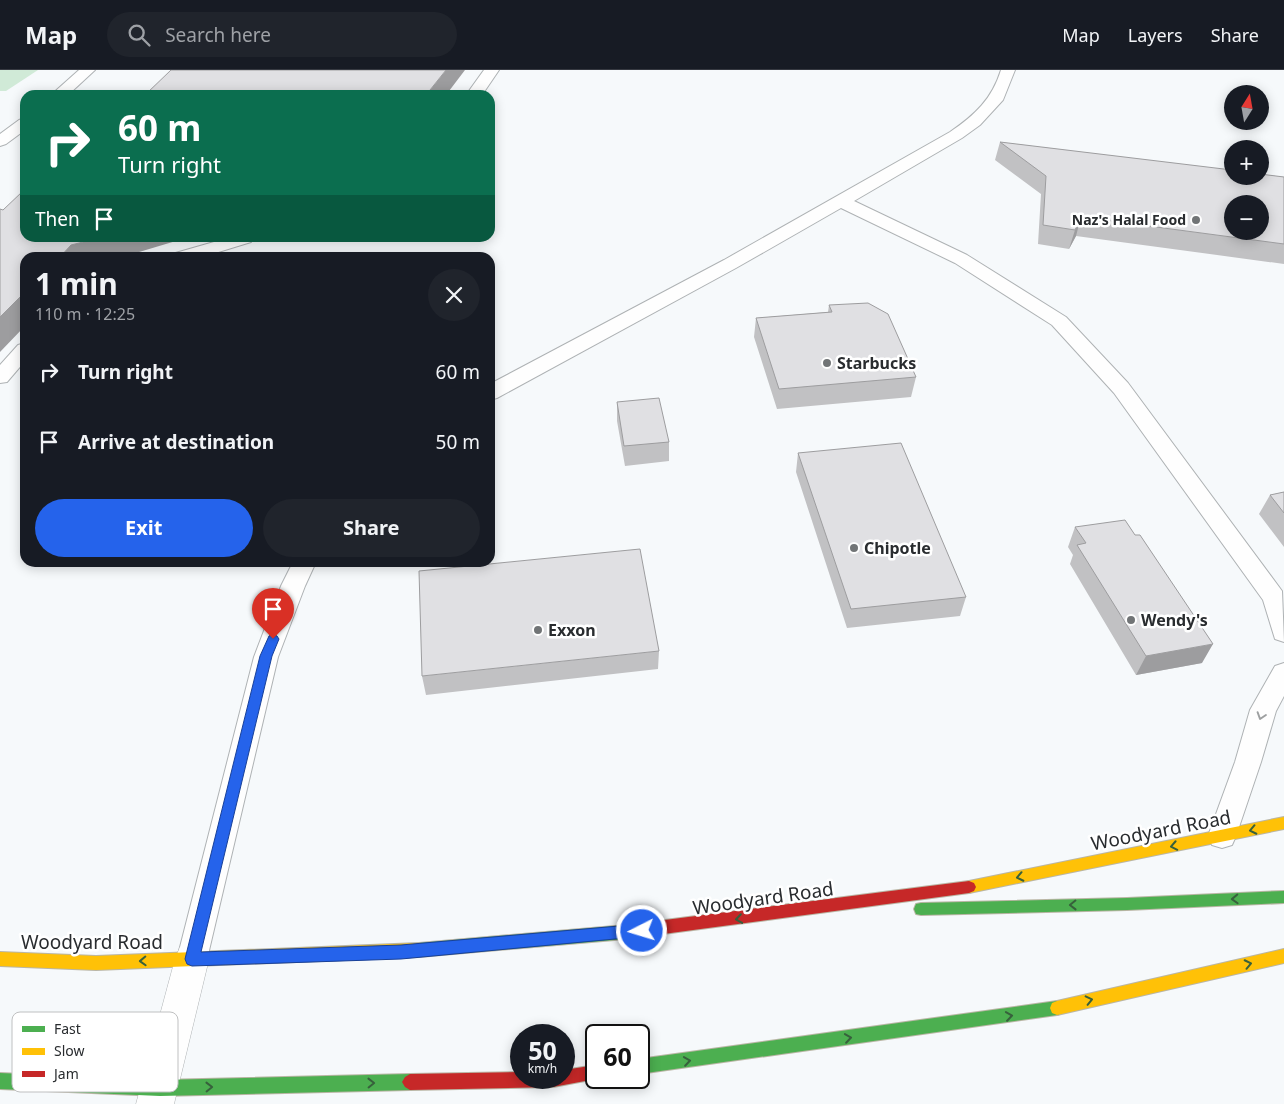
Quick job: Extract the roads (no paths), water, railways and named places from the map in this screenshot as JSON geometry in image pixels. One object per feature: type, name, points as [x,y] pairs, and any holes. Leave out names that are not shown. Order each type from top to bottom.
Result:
[{"type":"main road","name":"Woodyard Road","points":[[0,959],[96,963],[401,952],[661,929],[976,886],[1284,823]]},
{"type":"main road","points":[[913,909],[1127,904],[1284,897]]},
{"type":"main road","points":[[787,912],[884,910]]},
{"type":"main road","points":[[650,1065],[1042,1011],[1284,956]]},
{"type":"main road","points":[[118,1092],[157,1096],[553,1079],[585,1075]]},
{"type":"street","points":[[178,1014],[192,959]]},
{"type":"lane","points":[[65,90],[88,70]]},
{"type":"lane","points":[[478,90],[492,70]]},
{"type":"lane","points":[[495,390],[730,264],[975,123],[992,107],[999,96],[1008,70]]},
{"type":"lane","points":[[0,141],[20,127]]},
{"type":"lane","points":[[841,201],[961,259],[1059,321],[1121,388],[1274,597],[1284,632]]},
{"type":"lane","points":[[198,252],[232,242]]},
{"type":"lane","points":[[0,377],[20,355]]},
{"type":"lane","points":[[192,959],[266,656],[293,586],[302,567]]},
{"type":"lane","points":[[1222,836],[1248,762],[1262,710],[1284,673]]},
{"type":"place","name":"Naz's Halal Food","points":[[1196,220]]},
{"type":"place","name":"Starbucks","points":[[827,363]]},
{"type":"place","name":"Chipotle","points":[[854,548]]},
{"type":"place","name":"Wendy's","points":[[1131,620]]},
{"type":"place","name":"Exxon","points":[[538,630]]}]
